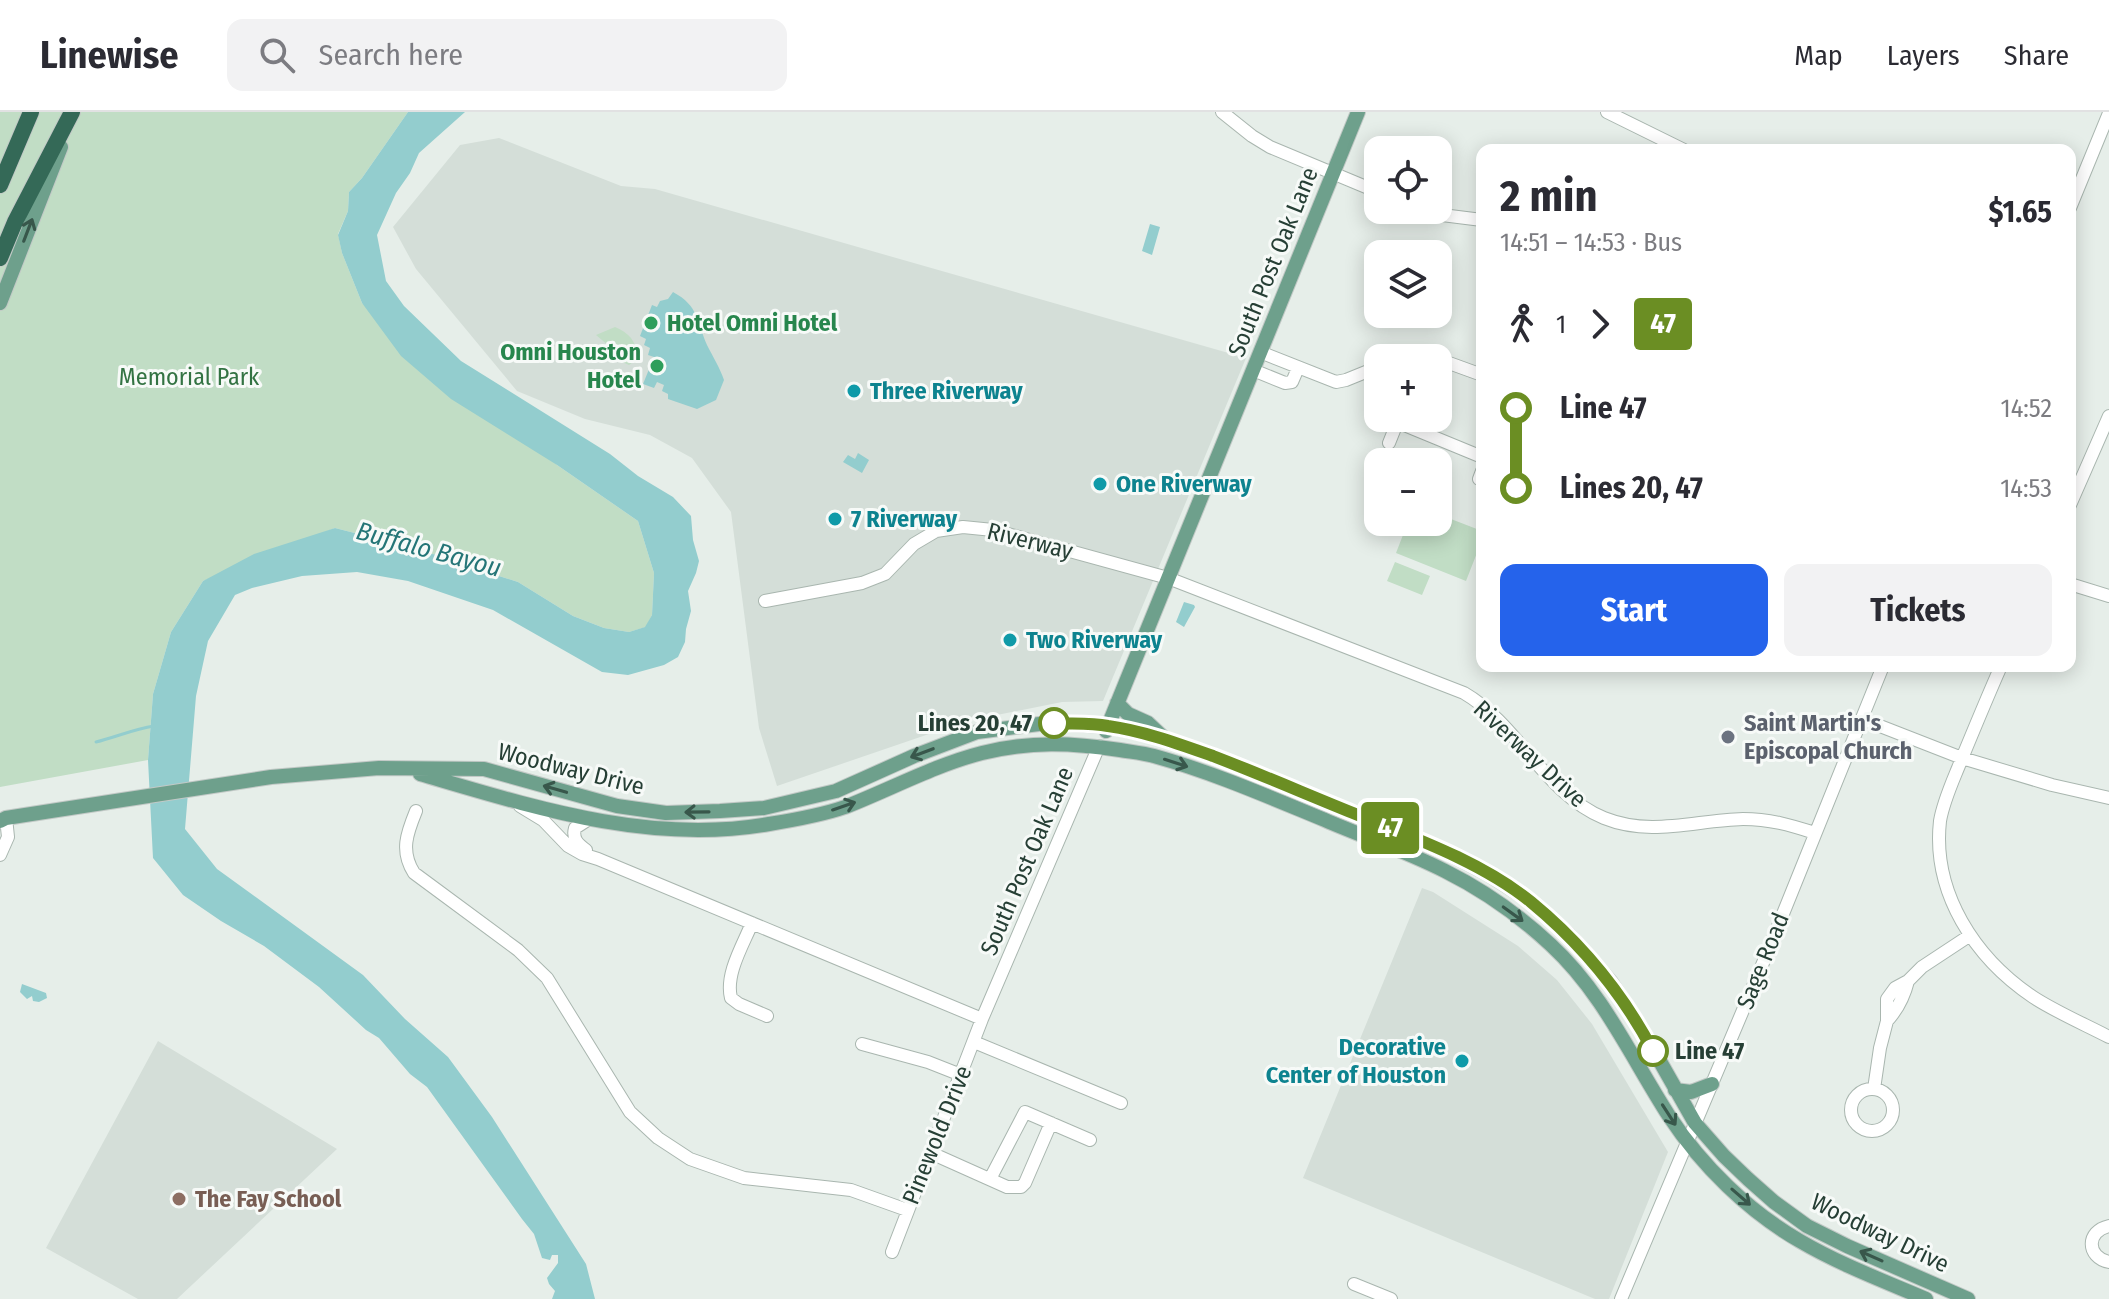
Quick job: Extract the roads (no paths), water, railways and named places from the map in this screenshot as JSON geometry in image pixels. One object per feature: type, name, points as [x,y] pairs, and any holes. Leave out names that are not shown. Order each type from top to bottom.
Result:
[{"type":"highway","points":[[0,185],[31,112]]},
{"type":"highway","points":[[0,258],[15,222],[73,112]]},
{"type":"main road","points":[[0,303],[73,112]]},
{"type":"main road","name":"South Post Oak Lane","points":[[1099,746],[1358,112]]},
{"type":"main road","points":[[1117,703],[1167,740]]},
{"type":"main road","name":"Woodway Drive","points":[[2,819],[271,777],[379,768],[484,769],[617,806],[666,813],[764,808],[836,791],[977,732],[1047,723],[1108,726],[1167,740],[1456,856],[1529,900],[1569,935],[1610,981],[1641,1028],[1695,1123],[1744,1175],[1807,1226],[1968,1299]]},
{"type":"main road","name":"Woodway Drive","points":[[405,769],[511,801],[589,819],[661,830],[710,831],[768,824],[841,808],[982,753],[1041,743],[1099,746],[1166,759],[1279,801],[1447,872],[1516,915],[1554,948],[1591,989],[1671,1120],[1732,1190],[1799,1241],[1926,1299]]},
{"type":"main road","points":[[889,767],[896,784]]},
{"type":"main road","points":[[1279,801],[1285,785]]},
{"type":"main road","points":[[628,825],[631,808]]},
{"type":"main road","points":[[764,808],[768,824]]},
{"type":"main road","points":[[1447,872],[1456,856]]},
{"type":"main road","points":[[1675,1090],[1691,1092],[1712,1084]]},
{"type":"main road","points":[[1799,1241],[1807,1226]]},
{"type":"main road","points":[[1904,1290],[1910,1274]]},
{"type":"street","points":[[1222,112],[1270,147],[1364,186]]},
{"type":"street","points":[[1607,112],[1672,144]]},
{"type":"street","points":[[2076,193],[2109,113]]},
{"type":"street","points":[[1452,216],[1476,219]]},
{"type":"street","points":[[1260,352],[1336,382],[1364,372]]},
{"type":"street","points":[[1452,364],[1476,373]]},
{"type":"street","points":[[1253,370],[1285,383],[1292,382],[1298,368]]},
{"type":"street","points":[[2076,493],[2103,439],[2109,416]]},
{"type":"street","points":[[1389,443],[1393,432]]},
{"type":"street","points":[[1425,432],[1476,454]]},
{"type":"street","name":"Riverway","points":[[765,601],[862,583],[885,574],[914,544],[936,531],[963,527],[993,530],[1168,578]]},
{"type":"street","name":"Riverway Drive","points":[[1168,578],[1477,700],[1505,724],[1569,797],[1607,819],[1667,827],[1741,819],[1773,820],[1815,833]]},
{"type":"street","points":[[2076,586],[2109,596]]},
{"type":"street","name":"Sage Road","points":[[1621,1299],[1881,672]]},
{"type":"street","points":[[1998,672],[1948,792],[1941,819],[1940,844],[1949,897],[1980,951],[2033,997],[2109,1037]]},
{"type":"street","points":[[1862,719],[1962,758],[2052,785],[2109,798]]},
{"type":"street","name":"South Post Oak Lane","points":[[982,1019],[1099,746]]},
{"type":"street","points":[[511,801],[543,820],[568,846],[582,854],[982,1019]]},
{"type":"street","points":[[416,811],[405,845],[414,873],[518,950],[547,978],[630,1112],[658,1138],[690,1159],[744,1178],[851,1190],[907,1210]]},
{"type":"street","points":[[0,855],[8,837],[2,819]]},
{"type":"street","points":[[589,819],[575,828],[573,836],[598,859]]},
{"type":"street","points":[[752,923],[729,989],[731,998],[739,1004],[767,1016]]},
{"type":"street","points":[[1874,1089],[1887,1021],[1887,999],[1895,988],[1908,981],[1922,967],[1969,936]]},
{"type":"street","name":"Pinewold Drive","points":[[892,1252],[982,1019]]},
{"type":"street","points":[[974,1042],[1121,1103]]},
{"type":"street","points":[[862,1044],[928,1062],[961,1075]]},
{"type":"street","points":[[990,1179],[1025,1112],[1090,1140]]},
{"type":"street","points":[[931,1153],[1007,1187],[1021,1187],[1051,1123]]},
{"type":"street","points":[[2109,1226],[2098,1230],[2091,1246],[2096,1256],[2109,1262]]},
{"type":"street","points":[[1354,1284],[1391,1299]]},
{"type":"water","points":[[408,112],[465,112],[419,153],[396,193],[377,235],[386,281],[404,306],[461,361],[610,454],[673,497],[691,516],[699,561],[688,591],[691,611],[685,642],[678,657],[664,665],[628,675],[602,672],[493,610],[408,581],[357,572],[302,576],[252,588],[235,595],[208,641],[196,696],[185,829],[217,869],[363,975],[405,1019],[448,1057],[492,1117],[586,1264],[595,1299],[552,1299],[555,1291],[547,1278],[558,1263],[558,1255],[552,1255],[550,1260],[542,1258],[534,1234],[427,1087],[410,1074],[379,1038],[264,946],[183,895],[153,858],[148,760],[153,694],[171,632],[203,581],[254,554],[335,528],[414,551],[444,556],[518,582],[573,616],[604,628],[629,632],[645,627],[652,615],[654,573],[638,521],[557,465],[451,399],[401,356],[362,303],[338,235],[348,211],[349,192]]},
{"type":"water","points":[[1150,224],[1160,227],[1152,255],[1142,251]]},
{"type":"water","points":[[673,292],[693,309],[724,380],[716,400],[697,409],[668,399],[668,394],[662,391],[664,385],[657,382],[654,388],[643,384],[654,357],[648,355],[650,348],[644,345],[646,339],[640,336],[652,305],[657,307]]},
{"type":"water","points":[[858,453],[869,460],[862,473],[843,462],[848,455],[855,459]]},
{"type":"water","points":[[1184,602],[1195,607],[1184,627],[1176,622]]},
{"type":"water","points":[[22,984],[46,993],[47,998],[39,1002],[33,1001],[32,996],[27,999],[20,992]]},
{"type":"waterway","points":[[96,742],[154,726]]},
{"type":"place","name":"Hotel Omni Hotel","points":[[651,323]]},
{"type":"place","name":"Omni Houston Hotel","points":[[657,366]]},
{"type":"place","name":"Three Riverway","points":[[854,391]]},
{"type":"place","name":"One Riverway","points":[[1100,484]]},
{"type":"place","name":"7 Riverway","points":[[835,519]]},
{"type":"place","name":"Two Riverway","points":[[1010,640]]},
{"type":"place","name":"Lines 20, 47","points":[[1054,723]]},
{"type":"place","name":"Saint Martin's Episcopal Church","points":[[1728,737]]},
{"type":"place","name":"Line 47","points":[[1653,1051]]},
{"type":"place","name":"Decorative Center of Houston","points":[[1462,1061]]},
{"type":"place","name":"The Fay School","points":[[179,1199]]},
{"type":"park label","name":"Memorial Park","points":[[189,377]]},
{"type":"water label","name":"Buffalo Bayou","points":[[429,549]]}]
